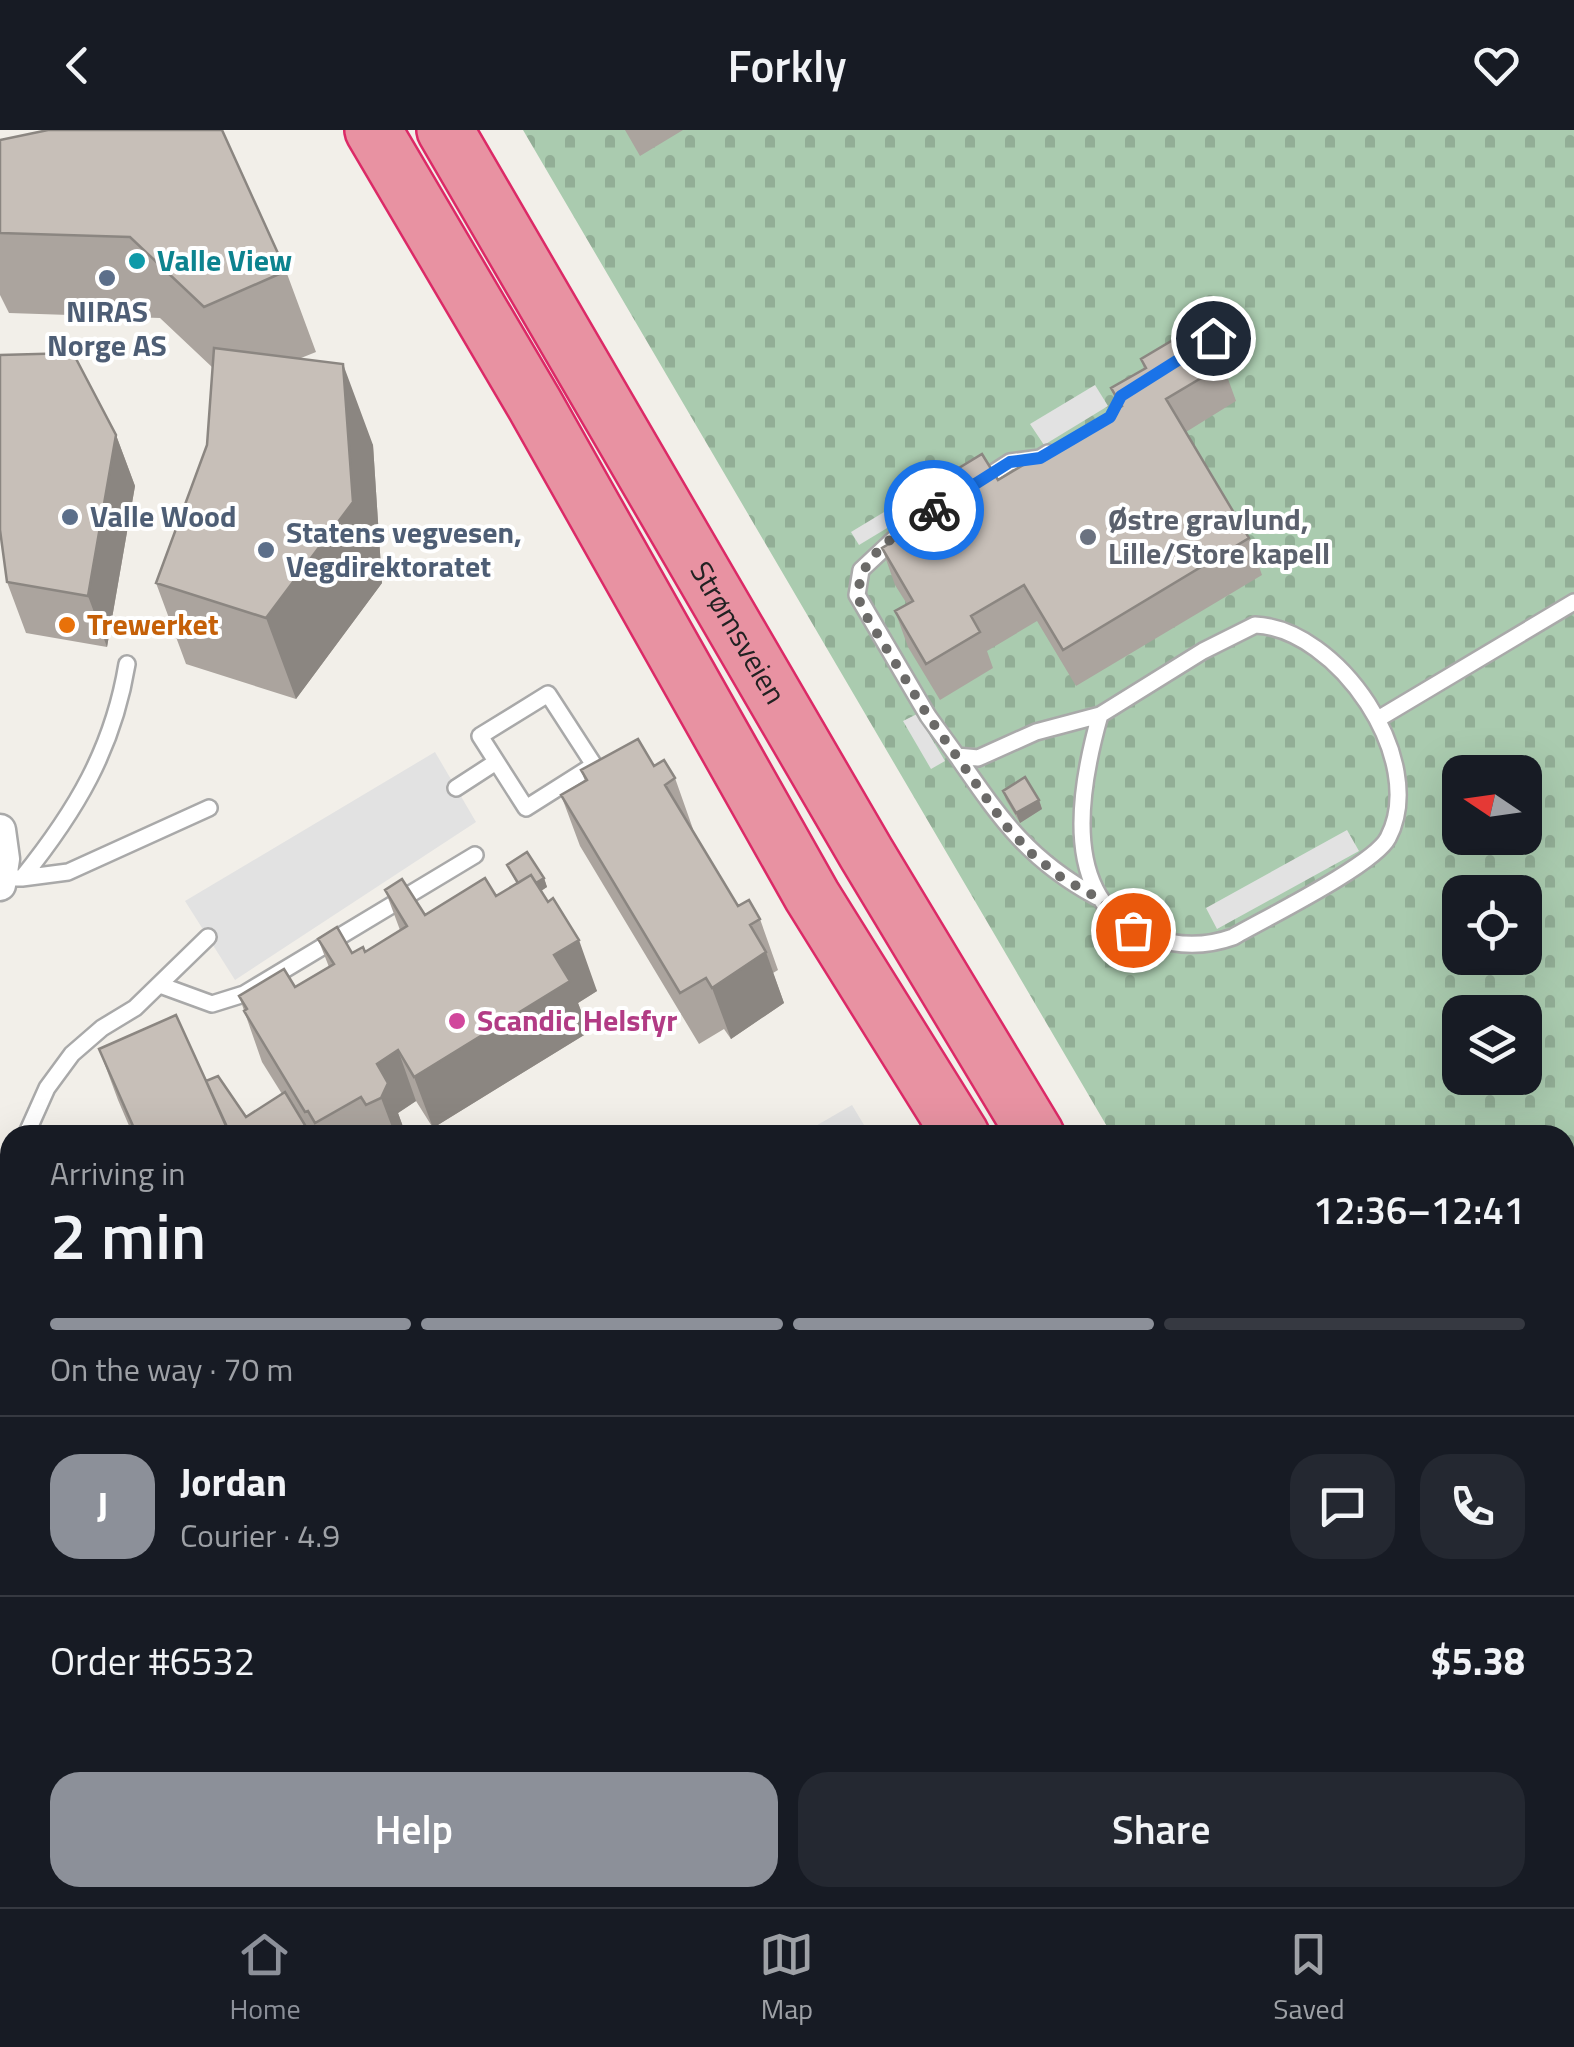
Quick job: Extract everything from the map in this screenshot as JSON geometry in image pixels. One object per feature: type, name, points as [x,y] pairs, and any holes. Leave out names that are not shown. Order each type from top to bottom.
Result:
[{"type":"highway","points":[[373,130],[535,405],[812,896],[955,1125]]},
{"type":"highway","name":"Strømsveien","points":[[445,130],[866,853],[1030,1125]]},
{"type":"street","points":[[0,830],[6,880]]},
{"type":"lane","points":[[964,491],[1010,462],[1040,458],[1068,442]]},
{"type":"lane","points":[[917,520],[901,530],[862,570],[857,595],[862,609],[928,716],[1006,826],[1033,855],[1062,878],[1096,897],[1133,930],[1182,946],[1214,944],[1233,937],[1362,862],[1387,841],[1396,799],[1396,777],[1378,719],[1356,687],[1316,647],[1287,629],[1255,624],[1100,714],[1036,732],[978,758],[957,756]]},
{"type":"lane","points":[[1378,719],[1574,602]]},
{"type":"lane","points":[[6,880],[51,841],[106,748],[120,707],[127,664]]},
{"type":"lane","points":[[548,694],[594,765],[526,808],[496,762],[480,736],[548,694]]},
{"type":"lane","points":[[1096,897],[1084,856],[1083,798],[1087,760],[1100,714]]},
{"type":"lane","points":[[456,788],[496,762]]},
{"type":"lane","points":[[6,880],[68,872],[209,808]]},
{"type":"lane","points":[[160,985],[212,1004],[244,994],[476,855]]},
{"type":"lane","points":[[30,1125],[47,1088],[72,1054],[102,1028],[135,1008],[208,936]]},
{"type":"green space","points":[[523,130],[1574,130],[1574,1125],[1106,1125]]},
{"type":"shaded area","points":[[1095,385],[1108,406],[1044,445],[1030,424]]},
{"type":"shaded area","points":[[972,459],[980,472],[859,545],[851,532]]},
{"type":"shaded area","points":[[917,714],[945,761],[931,769],[903,721]]},
{"type":"shaded area","points":[[435,752],[476,822],[235,980],[185,901]]},
{"type":"shaded area","points":[[1347,830],[1359,851],[1217,929],[1206,908]]},
{"type":"shaded area","points":[[852,1105],[864,1125],[817,1125]]},
{"type":"building","points":[[48,130],[222,130],[286,271],[204,307],[130,237],[0,233],[0,140]]},
{"type":"building","name":"Østre gravlund, Lille/Store kapell","points":[[1204,333],[1223,365],[1166,399],[1249,538],[1063,650],[1024,585],[971,616],[980,632],[926,664],[895,611],[913,601],[882,548],[899,538],[889,521],[959,480],[954,471],[982,454],[998,480],[1122,406],[1111,388],[1146,368],[1141,359],[1178,337],[1183,346]]},
{"type":"building","points":[[214,348],[343,364],[353,502],[266,618],[156,583],[207,445]]},
{"type":"building","name":"Valle Wood","points":[[73,353],[116,435],[88,596],[7,582],[0,530],[0,355]]},
{"type":"building","points":[[638,739],[654,766],[664,760],[675,778],[665,785],[738,906],[749,900],[760,919],[750,925],[766,952],[712,988],[706,978],[680,993],[561,795],[587,780],[581,770]]},
{"type":"building","points":[[1025,777],[1039,800],[1016,813],[1003,791]]},
{"type":"building","points":[[527,852],[544,878],[536,883],[531,875],[518,883],[507,865]]},
{"type":"building","points":[[531,875],[548,902],[553,898],[579,940],[554,955],[570,981],[414,1077],[398,1050],[377,1064],[388,1083],[381,1098],[366,1105],[361,1097],[315,1123],[244,1011],[247,1009],[239,996],[284,969],[295,987],[334,964],[318,939],[337,927],[352,953],[363,947],[365,952],[407,926],[385,890],[402,879],[425,915],[485,878],[496,896]]},
{"type":"building","points":[[176,1015],[226,1125],[133,1125],[99,1049]]},
{"type":"building","points":[[218,1076],[246,1117],[285,1092],[305,1125],[226,1125],[206,1081]]},
{"type":"way so far","points":[[934,510],[901,530],[862,570],[857,595],[862,609],[928,716],[1006,826],[1033,855],[1062,878],[1096,897],[1133,930]]},
{"type":"place","name":"Valle View","points":[[137,261]]},
{"type":"place","name":"NIRAS Norge AS","points":[[107,278]]},
{"type":"place","name":"Valle Wood","points":[[70,517]]},
{"type":"place","name":"Østre gravlund, Lille/Store kapell","points":[[1088,537]]},
{"type":"place","name":"Statens vegvesen, Vegdirektoratet","points":[[266,550]]},
{"type":"place","name":"Trewerket","points":[[67,625]]},
{"type":"place","name":"Scandic Helsfyr","points":[[457,1021]]},
{"type":"route","points":[[934,510],[1010,462],[1040,458],[1110,417],[1121,396],[1213,338]]}]
